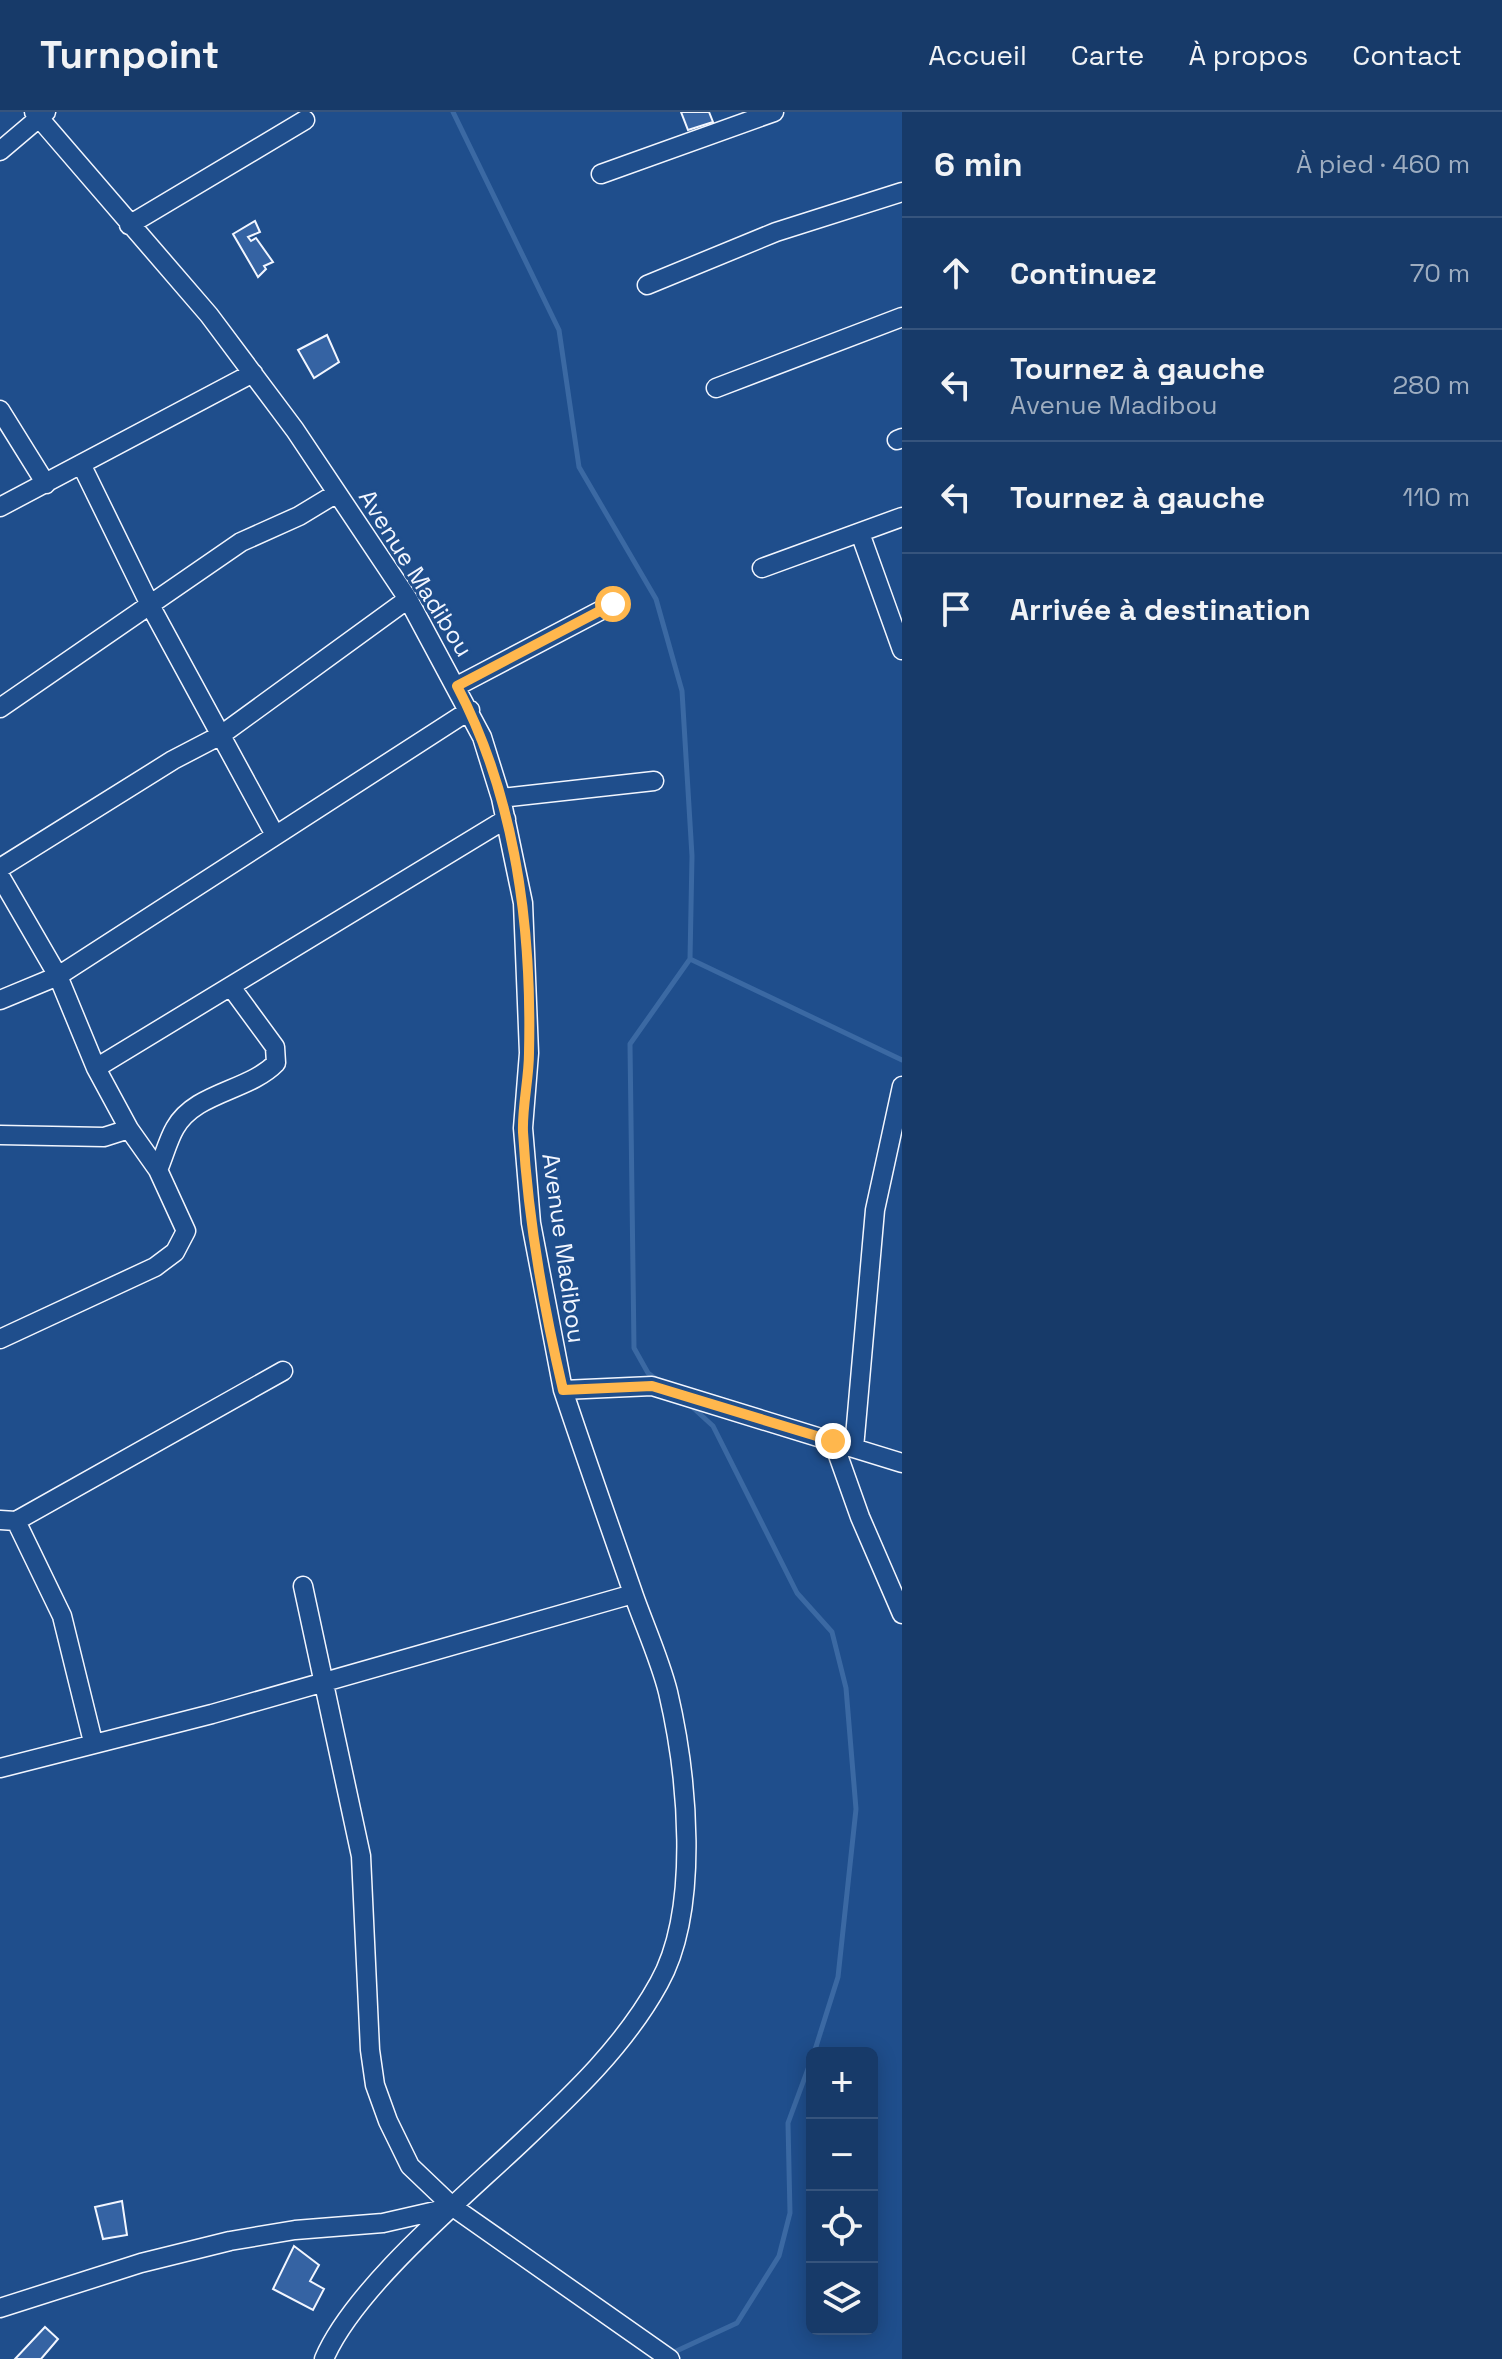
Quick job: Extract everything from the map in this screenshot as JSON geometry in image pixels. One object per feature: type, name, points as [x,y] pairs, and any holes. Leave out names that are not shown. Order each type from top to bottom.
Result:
[{"type":"street","points":[[601,174],[774,112]]},
{"type":"street","points":[[0,151],[40,114]]},
{"type":"street","name":"Avenue Madibou","points":[[40,114],[129,225],[177,276],[253,373],[408,599],[470,710],[501,798],[523,903],[529,1053],[523,1128],[531,1223],[563,1390],[667,1692],[680,1776],[685,1819],[684,1903],[676,1940],[660,1981],[606,2058],[453,2207],[352,2312],[334,2335],[324,2359]]},
{"type":"street","points":[[129,225],[305,120]]},
{"type":"street","points":[[647,285],[776,232],[902,192]]},
{"type":"street","points":[[716,388],[902,317]]},
{"type":"street","points":[[0,507],[253,373]]},
{"type":"street","points":[[0,410],[46,484]]},
{"type":"street","points":[[82,466],[151,607],[275,835]]},
{"type":"street","points":[[0,708],[151,607],[241,542],[299,516],[337,493]]},
{"type":"street","points":[[762,568],[902,517]]},
{"type":"street","points":[[860,533],[902,650]]},
{"type":"street","points":[[0,868],[173,760],[221,735],[408,599]]},
{"type":"street","points":[[457,686],[613,604]]},
{"type":"street","points":[[0,1000],[58,976],[470,710]]},
{"type":"street","points":[[501,798],[654,781]]},
{"type":"street","points":[[96,1068],[506,819]]},
{"type":"street","points":[[0,876],[58,976],[96,1068],[129,1129],[158,1170],[186,1231],[175,1252],[130,1280],[0,1339]]},
{"type":"street","points":[[158,1170],[176,1125],[202,1103],[261,1078],[276,1063],[275,1047],[231,987]]},
{"type":"street","points":[[854,1448],[875,1210],[902,1086]]},
{"type":"street","points":[[0,1135],[104,1137],[129,1129]]},
{"type":"street","points":[[93,1742],[62,1616],[8,1521],[283,1371]]},
{"type":"street","points":[[563,1390],[652,1386],[902,1463]]},
{"type":"street","points":[[833,1441],[860,1517],[902,1614]]},
{"type":"street","points":[[303,1586],[361,1856],[370,2050],[375,2085],[410,2166],[453,2207],[670,2359]]},
{"type":"street","points":[[0,1768],[212,1714],[633,1594]]},
{"type":"street","points":[[0,2308],[141,2263],[230,2241],[295,2230],[383,2223],[453,2207]]},
{"type":"building","points":[[681,112],[709,112],[713,122],[688,130]]},
{"type":"building","points":[[255,221],[260,232],[248,237],[251,241],[256,238],[273,262],[264,266],[266,269],[258,277],[233,234]]},
{"type":"building","points":[[327,335],[339,362],[314,378],[298,350]]},
{"type":"building","points":[[122,2201],[127,2235],[103,2239],[95,2207]]},
{"type":"building","points":[[294,2246],[319,2265],[310,2281],[324,2289],[313,2310],[273,2289]]},
{"type":"building","points":[[45,2327],[58,2339],[41,2359],[15,2359]]},
{"type":"waterway","points":[[453,112],[559,330],[579,467],[656,599],[682,691],[692,856],[690,959],[630,1044],[634,1348],[648,1373],[656,1379]]},
{"type":"waterway","points":[[690,959],[902,1060]]},
{"type":"waterway","points":[[689,1404],[713,1426],[797,1593],[832,1632],[846,1688],[856,1809],[838,1977],[816,2047]]},
{"type":"waterway","points":[[672,2353],[737,2323],[779,2256],[790,2213],[788,2123],[806,2074]]},
{"type":"route","points":[[613,604],[457,686],[493,767],[523,903],[529,1053],[523,1128],[531,1223],[563,1390],[652,1386],[833,1441]]}]
